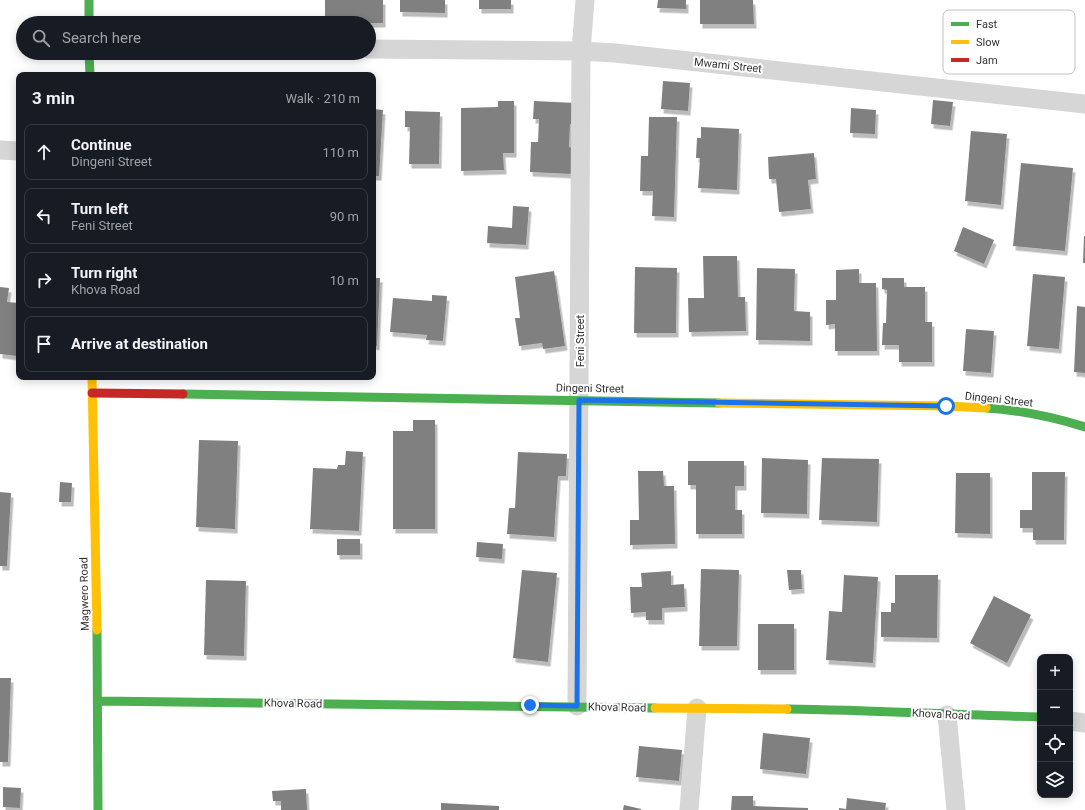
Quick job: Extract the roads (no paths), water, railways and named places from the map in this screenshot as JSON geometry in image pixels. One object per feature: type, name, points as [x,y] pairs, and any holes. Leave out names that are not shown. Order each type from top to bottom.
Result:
[{"type":"street","points":[[89,0],[89,16]]},
{"type":"street","name":"Feni Street","points":[[577,706],[581,51],[586,0]]},
{"type":"street","name":"Mwami Street","points":[[376,49],[581,51],[615,53],[1085,104]]},
{"type":"street","points":[[90,60],[90,72]]},
{"type":"street","points":[[0,150],[16,151]]},
{"type":"street","name":"Magwero Road","points":[[92,380],[98,701],[98,810]]},
{"type":"street","name":"Dingeni Street","points":[[92,393],[946,406],[1012,410],[1063,420],[1085,427]]},
{"type":"street","name":"Khova Road","points":[[98,701],[864,710],[1037,717]]},
{"type":"street","points":[[689,810],[697,708]]},
{"type":"street","points":[[947,714],[956,810]]},
{"type":"street","points":[[1073,721],[1085,723]]}]
